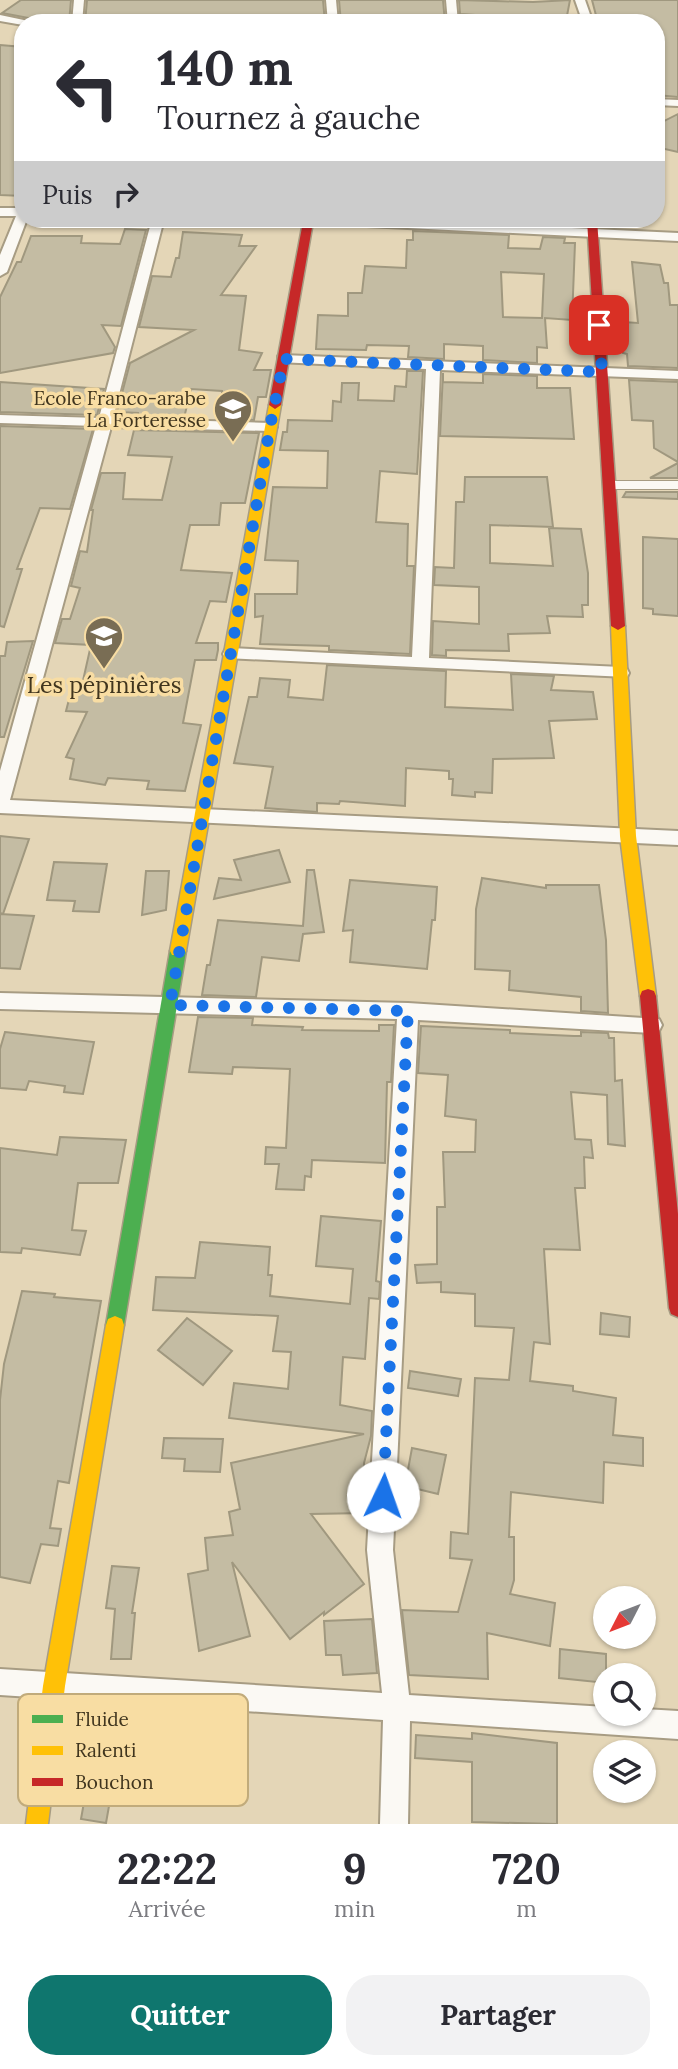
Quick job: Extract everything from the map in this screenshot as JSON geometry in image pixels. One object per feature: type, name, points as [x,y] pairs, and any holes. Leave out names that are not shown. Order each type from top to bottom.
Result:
[{"type":"street","points":[[0,272],[17,228]]},
{"type":"street","points":[[156,228],[0,805],[678,838]]},
{"type":"street","points":[[53,1694],[201,816],[307,228]]},
{"type":"street","points":[[592,228],[621,673],[628,836],[652,1025],[678,1308]]},
{"type":"street","points":[[614,228],[678,237]]},
{"type":"street","points":[[284,359],[678,375]]},
{"type":"street","points":[[420,661],[433,367]]},
{"type":"street","points":[[0,419],[270,427]]},
{"type":"street","points":[[231,654],[420,661],[621,673]]},
{"type":"street","points":[[0,1001],[408,1011],[652,1025]]},
{"type":"street","points":[[394,1824],[397,1707],[380,1549],[408,1011]]},
{"type":"street","points":[[0,1682],[185,1694]]},
{"type":"street","points":[[248,1698],[678,1725]]},
{"type":"street","points":[[37,1824],[39,1806]]},
{"type":"lane","points":[[609,485],[678,485]]},
{"type":"building","points":[[21,0],[71,0],[70,14],[2,13]]},
{"type":"building","points":[[87,0],[323,0],[324,14],[86,14]]},
{"type":"building","points":[[339,0],[443,0],[444,14],[340,14]]},
{"type":"building","points":[[459,0],[570,0],[567,14],[460,14]]},
{"type":"building","points":[[592,0],[678,0],[678,97],[665,96],[665,14],[596,14]]},
{"type":"building","points":[[0,45],[14,46],[14,196],[0,195]]},
{"type":"building","points":[[678,114],[678,152],[665,149],[665,120]]},
{"type":"building","points":[[125,229],[146,230],[121,326],[102,325],[115,347],[113,353],[0,373],[0,297],[17,262],[21,262],[31,236],[82,236],[81,243],[120,244]]},
{"type":"building","points":[[413,231],[509,235],[508,248],[540,249],[543,237],[565,238],[564,243],[575,243],[572,320],[545,318],[547,348],[537,347],[537,363],[483,360],[483,346],[444,344],[444,359],[408,357],[409,346],[367,345],[366,350],[316,349],[318,315],[348,316],[348,293],[362,293],[365,266],[406,268],[407,240],[413,240]],"holes":[[[501,272],[544,274],[542,318],[503,317]]]},
{"type":"building","points":[[183,232],[242,235],[239,246],[256,246],[221,295],[246,296],[239,350],[262,353],[254,370],[271,370],[266,397],[258,397],[254,420],[226,419],[230,393],[191,389],[184,418],[138,416],[138,413],[117,412],[130,363],[194,330],[139,327],[152,276],[171,277],[176,258],[179,258]]},
{"type":"building","points":[[632,262],[660,265],[664,283],[668,283],[670,305],[678,305],[678,368],[628,366],[627,354],[623,353],[623,322],[638,323]]},
{"type":"building","points":[[407,371],[423,371],[417,474],[380,471],[376,522],[408,524],[407,566],[414,566],[410,654],[329,650],[329,646],[260,644],[263,616],[255,617],[255,594],[297,594],[298,561],[265,560],[273,487],[327,488],[328,451],[280,450],[283,432],[287,432],[288,420],[332,421],[333,401],[341,402],[342,383],[359,383],[358,400],[394,401],[395,386],[406,387]]},
{"type":"building","points":[[443,373],[443,382],[483,383],[483,374],[537,376],[537,388],[570,388],[574,439],[440,436]]},
{"type":"building","points":[[629,380],[678,382],[678,462],[654,448],[653,421],[632,420]]},
{"type":"building","points":[[0,382],[104,389],[97,415],[0,412]]},
{"type":"building","points":[[0,426],[93,429],[70,509],[40,508],[17,569],[22,569],[4,627],[0,626]]},
{"type":"building","points":[[134,430],[259,433],[245,503],[221,503],[219,525],[190,525],[181,570],[232,573],[226,602],[210,601],[196,643],[218,643],[218,650],[216,660],[195,660],[183,723],[201,725],[185,791],[147,789],[149,781],[108,778],[105,785],[70,779],[74,759],[66,757],[87,712],[66,711],[73,684],[82,685],[91,645],[55,643],[62,619],[70,619],[80,588],[71,586],[80,551],[87,552],[91,510],[101,473],[125,473],[123,499],[162,500],[172,457],[128,455]]},
{"type":"building","points":[[678,463],[678,478],[650,478]]},
{"type":"building","points":[[465,477],[547,477],[553,527],[490,525],[490,563],[553,566],[549,528],[581,529],[588,573],[588,605],[582,605],[583,617],[547,616],[550,633],[508,634],[509,651],[446,650],[446,656],[432,655],[433,621],[479,624],[479,587],[434,585],[435,567],[454,568],[456,502],[464,502]]},
{"type":"building","points":[[626,492],[678,492],[678,499],[623,497]]},
{"type":"building","points":[[643,537],[678,539],[678,616],[653,614],[653,609],[643,608]]},
{"type":"building","points":[[33,641],[4,737],[0,737],[0,656],[5,656],[7,642]]},
{"type":"building","points":[[327,665],[446,671],[445,707],[513,710],[511,674],[554,676],[551,690],[593,692],[597,719],[549,721],[554,758],[493,759],[492,793],[475,792],[475,797],[452,795],[453,779],[449,779],[449,771],[406,768],[405,806],[340,801],[339,804],[317,803],[317,812],[265,808],[273,767],[234,763],[249,697],[257,697],[260,678],[290,680],[288,697],[323,700]]},
{"type":"building","points":[[0,836],[29,839],[3,914],[0,913]]},
{"type":"building","points":[[279,850],[290,882],[214,899],[219,878],[241,880],[234,860]]},
{"type":"building","points":[[54,862],[107,864],[99,912],[73,911],[75,901],[47,900]]},
{"type":"building","points":[[307,870],[314,870],[324,932],[303,934],[299,961],[262,957],[256,997],[202,995],[218,920],[303,926]]},
{"type":"building","points":[[146,871],[169,871],[166,910],[142,915]]},
{"type":"building","points":[[482,878],[546,888],[546,885],[599,885],[606,940],[608,1013],[581,1011],[581,997],[509,990],[510,971],[475,969],[476,909]]},
{"type":"building","points":[[350,880],[437,887],[427,969],[350,962],[353,930],[343,931]]},
{"type":"building","points":[[0,914],[34,916],[20,969],[0,968]]},
{"type":"building","points":[[198,1017],[253,1018],[252,1025],[303,1027],[302,1030],[379,1031],[379,1025],[394,1025],[391,1082],[387,1082],[385,1163],[312,1160],[311,1177],[305,1176],[304,1190],[276,1189],[279,1164],[265,1164],[266,1147],[286,1148],[290,1069],[233,1067],[232,1074],[189,1072]]},
{"type":"building","points":[[421,1026],[574,1036],[581,1036],[581,1032],[608,1033],[609,1038],[614,1038],[615,1081],[622,1080],[625,1146],[608,1144],[607,1095],[571,1092],[575,1139],[591,1140],[593,1158],[584,1157],[585,1188],[575,1188],[580,1250],[544,1249],[550,1344],[534,1342],[530,1381],[573,1386],[573,1391],[616,1398],[613,1435],[643,1438],[643,1466],[604,1462],[603,1503],[511,1492],[509,1537],[514,1537],[514,1580],[510,1594],[555,1603],[550,1646],[487,1633],[488,1679],[409,1675],[402,1610],[458,1612],[472,1560],[450,1558],[451,1532],[468,1534],[475,1378],[509,1380],[514,1328],[475,1326],[475,1294],[441,1292],[441,1282],[417,1283],[415,1265],[437,1264],[437,1207],[445,1207],[443,1152],[475,1152],[476,1120],[445,1116],[448,1075],[418,1073]]},
{"type":"building","points":[[5,1032],[94,1042],[83,1094],[64,1092],[65,1086],[29,1081],[26,1090],[0,1088],[0,1049]]},
{"type":"building","points":[[60,1137],[126,1140],[118,1183],[78,1183],[72,1230],[86,1231],[80,1255],[22,1248],[21,1253],[0,1252],[0,1148],[57,1155]]},
{"type":"building","points":[[321,1216],[381,1221],[376,1281],[380,1282],[379,1299],[369,1298],[365,1359],[343,1357],[340,1405],[372,1411],[371,1436],[364,1463],[366,1513],[311,1514],[364,1584],[290,1639],[232,1562],[250,1636],[199,1651],[188,1574],[208,1570],[205,1538],[233,1535],[229,1512],[240,1509],[231,1463],[364,1434],[229,1418],[234,1383],[288,1389],[291,1352],[273,1351],[278,1316],[153,1310],[156,1277],[195,1278],[200,1242],[270,1247],[270,1296],[350,1304],[353,1269],[316,1266]]},
{"type":"building","points":[[22,1291],[101,1301],[69,1483],[58,1481],[50,1528],[61,1529],[58,1546],[41,1544],[30,1583],[0,1577],[0,1400],[4,1364]]},
{"type":"building","points":[[601,1313],[630,1317],[629,1337],[600,1334]]},
{"type":"building","points":[[187,1318],[232,1351],[203,1385],[158,1350]]},
{"type":"building","points":[[410,1371],[461,1379],[458,1396],[408,1388]]},
{"type":"building","points":[[164,1438],[223,1439],[220,1472],[184,1471],[185,1459],[162,1458]]},
{"type":"building","points":[[412,1448],[446,1455],[438,1494],[405,1486]]},
{"type":"building","points":[[112,1566],[139,1568],[132,1613],[135,1613],[131,1659],[111,1659],[115,1609],[106,1608]]},
{"type":"building","points":[[372,1619],[377,1673],[343,1675],[341,1655],[326,1655],[324,1621]]},
{"type":"building","points":[[560,1649],[606,1654],[606,1663],[593,1663],[593,1682],[559,1678]]},
{"type":"building","points":[[472,1733],[557,1743],[557,1824],[472,1822],[472,1762],[415,1758],[416,1735],[472,1739]]},
{"type":"building","points":[[83,1806],[109,1806],[106,1823],[81,1819]]},
{"type":"traffic: fast","points":[[115,1325],[178,951]]},
{"type":"traffic: slow","points":[[178,951],[275,405]]},
{"type":"traffic: slow","points":[[618,626],[628,836],[648,996]]},
{"type":"traffic: slow","points":[[53,1694],[115,1325]]},
{"type":"traffic: slow","points":[[37,1824],[39,1806]]},
{"type":"traffic: jam","points":[[275,405],[307,228]]},
{"type":"traffic: jam","points":[[593,228],[618,626]]},
{"type":"traffic: jam","points":[[648,996],[678,1308]]},
{"type":"place","name":"Ecole Franco-arabe La Forteresse","points":[[233,443]]},
{"type":"place","name":"Les pépinières","points":[[104,670]]},
{"type":"route","points":[[383,1496],[408,1011],[170,1005],[270,427],[284,359],[602,372],[599,325]]}]
